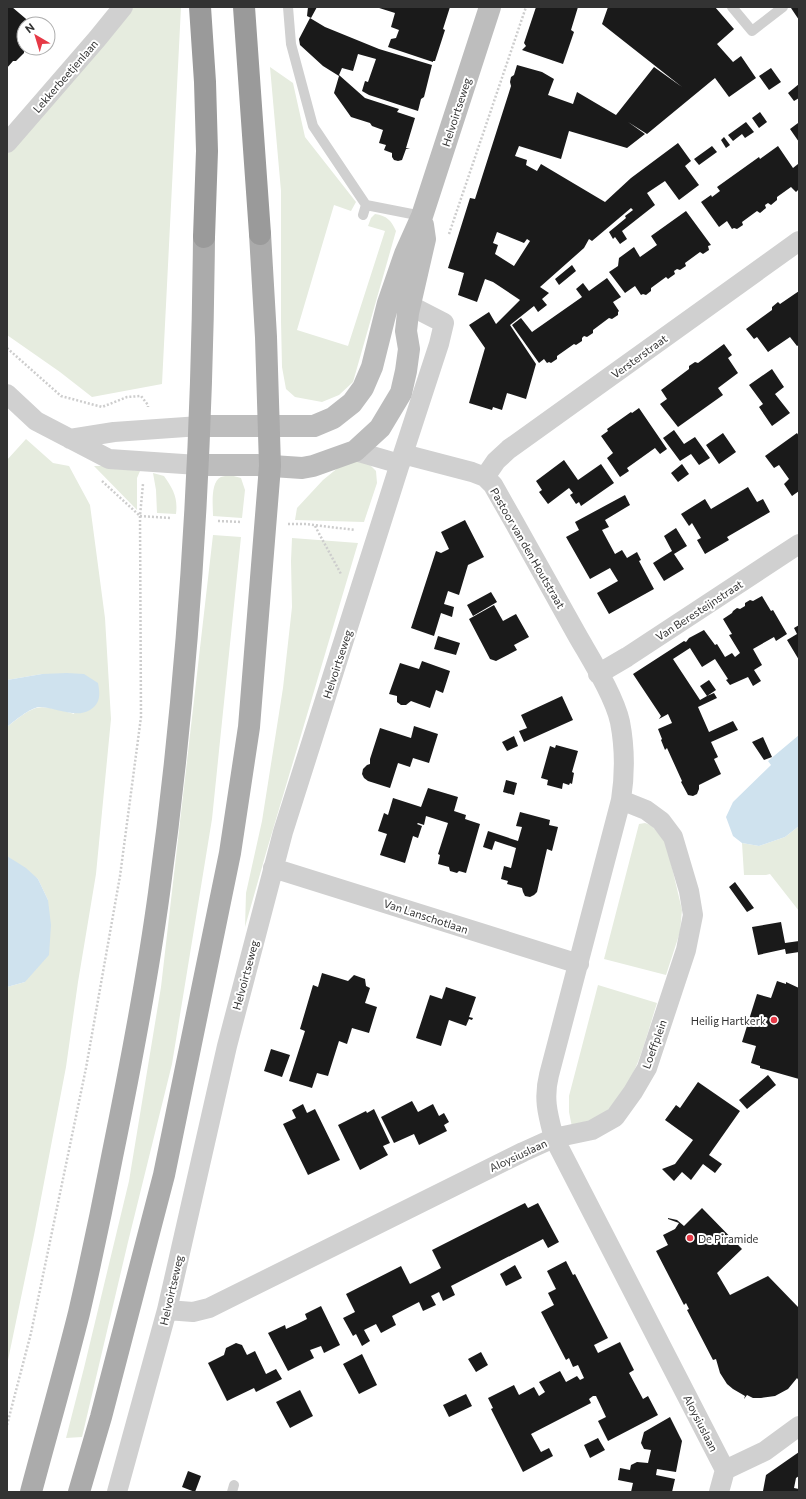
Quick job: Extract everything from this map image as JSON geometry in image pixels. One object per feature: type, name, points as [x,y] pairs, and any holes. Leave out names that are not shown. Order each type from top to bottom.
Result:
[{"type":"highway","points":[[200,7],[205,82],[207,150],[204,237]]},
{"type":"highway","points":[[244,7],[260,234]]},
{"type":"main road","name":"Helvoirtseweg","points":[[200,426],[314,426],[333,418],[352,403],[363,388],[372,367],[390,298],[405,254],[422,216],[490,7]]},
{"type":"main road","name":"Helvoirtseweg","points":[[198,465],[302,468],[313,466],[355,451],[380,428],[401,393],[406,371],[409,349],[406,331],[409,306],[425,239],[422,216]]},
{"type":"main road","points":[[79,1492],[103,1410],[164,1175],[230,853],[249,727],[270,466],[266,337],[260,234]]},
{"type":"main road","points":[[31,1492],[78,1314],[95,1241],[130,1072],[159,894],[180,724],[198,465],[203,346],[204,237]]},
{"type":"street","name":"Lekkerbeetjenlaan","points":[[7,143],[98,39],[123,7]]},
{"type":"street","name":"Versterstraat","points":[[484,477],[496,461],[509,449],[799,241]]},
{"type":"street","name":"Helvoirtseweg","points":[[117,1492],[166,1310],[227,1046],[286,824],[401,459],[439,344],[444,323],[390,298]]},
{"type":"street","points":[[7,394],[36,422],[109,459],[198,465]]},
{"type":"street","points":[[70,439],[114,432],[200,426]]},
{"type":"street","points":[[355,451],[401,459]]},
{"type":"street","name":"Pastoor van den Houtstraat","points":[[401,459],[472,472],[484,477],[493,485],[598,674]]},
{"type":"street","name":"Van Beresteijnstraat","points":[[598,674],[627,657],[799,544]]},
{"type":"street","points":[[554,1138],[545,1099],[546,1086],[621,800],[624,780],[623,738],[620,721],[613,701],[598,674]]},
{"type":"street","name":"Loeffplein","points":[[554,1138],[592,1130],[615,1117],[633,1092],[647,1068],[686,950],[693,915],[689,891],[673,837],[662,822],[646,810],[621,800]]},
{"type":"street","name":"Van Lanschotlaan","points":[[274,868],[579,964]]},
{"type":"street","name":"Aloysiuslaan","points":[[166,1310],[193,1312],[209,1308],[554,1138],[725,1470]]},
{"type":"street","points":[[719,1492],[725,1470],[764,1451],[799,1426]]},
{"type":"lane","points":[[288,7],[291,44],[313,126],[366,205],[422,216]]},
{"type":"lane","points":[[732,7],[752,30],[783,7]]},
{"type":"lane","points":[[363,215],[366,205]]},
{"type":"path","points":[[447,237],[526,7]]},
{"type":"path","points":[[7,1425],[31,1333],[85,1076],[120,876],[141,717],[140,516]]},
{"type":"path","points":[[314,525],[356,603]]},
{"type":"shaded area","points":[[128,7],[181,7],[162,384],[92,397],[60,372],[7,335],[7,154],[124,14]]},
{"type":"shaded area","points":[[270,67],[293,83],[305,137],[356,202],[351,211],[334,205],[297,330],[348,346],[385,231],[368,226],[371,218],[375,214],[386,217],[396,231],[353,382],[339,395],[322,402],[295,397],[286,389],[282,367],[281,191]]},
{"type":"shaded area","points":[[26,439],[53,463],[69,466],[90,505],[105,618],[111,719],[96,874],[66,1067],[34,1235],[7,1365],[7,987],[25,982],[48,900],[38,879],[7,856],[7,727],[25,713],[40,707],[74,714],[84,674],[42,674],[7,680],[7,460]]},
{"type":"shaded area","points":[[354,461],[368,463],[376,471],[377,483],[364,522],[295,520],[297,508],[323,480],[339,467]]},
{"type":"shaded area","points":[[94,466],[140,471],[137,478],[137,510]]},
{"type":"shaded area","points":[[153,473],[164,476],[170,485],[175,498],[176,514],[157,513],[156,490]]},
{"type":"shaded area","points":[[230,475],[241,478],[245,490],[242,518],[213,516],[213,495],[215,484],[221,477]]},
{"type":"shaded area","points":[[213,535],[241,537],[212,819],[172,1064],[82,1437],[66,1438],[129,1181],[161,987]]},
{"type":"shaded area","points":[[292,538],[358,543],[245,927],[246,893],[262,821],[283,688],[292,607]]},
{"type":"shaded area","points":[[645,823],[651,825],[666,842],[682,910],[680,932],[666,975],[604,959],[639,824]]},
{"type":"shaded area","points":[[799,826],[799,911],[770,874],[744,875],[742,843],[759,846],[785,837]]},
{"type":"shaded area","points":[[598,985],[657,1003],[642,1052],[627,1085],[618,1099],[606,1112],[592,1121],[572,1127],[569,1112],[569,1096]]},
{"type":"water","points":[[42,674],[84,674],[98,683],[99,698],[94,707],[84,712],[71,713],[39,707],[27,712],[7,727],[7,680]]},
{"type":"water","points":[[799,735],[799,826],[785,837],[759,846],[742,843],[733,836],[726,817],[733,802],[771,765],[768,761]]},
{"type":"water","points":[[7,856],[26,868],[38,879],[48,900],[51,925],[49,955],[25,982],[7,987]]},
{"type":"building","points":[[7,7],[12,7],[23,16],[16,16],[16,56],[21,56],[16,61],[13,61],[7,68]]},
{"type":"building","points":[[308,7],[317,7],[311,18],[307,16]]},
{"type":"building","points":[[376,7],[450,7],[443,29],[445,30],[435,61],[433,62],[388,47],[391,39],[396,38],[399,30],[391,27],[395,13]]},
{"type":"building","points":[[536,7],[578,7],[571,30],[574,32],[563,64],[522,50],[526,46],[524,43]]},
{"type":"building","points":[[608,7],[715,7],[734,29],[717,44],[733,62],[741,56],[756,78],[729,97],[715,78],[647,134],[628,122],[645,134],[627,148],[569,131],[561,159],[519,146],[515,156],[527,160],[526,165],[537,171],[541,164],[605,202],[631,178],[678,143],[691,161],[685,166],[699,185],[679,200],[665,181],[647,193],[655,205],[622,231],[627,239],[620,244],[615,237],[613,239],[609,232],[626,218],[625,216],[633,210],[631,208],[592,241],[589,239],[584,248],[540,287],[549,293],[542,299],[547,305],[538,312],[534,306],[510,325],[536,364],[526,399],[507,393],[502,410],[493,407],[492,410],[469,403],[485,348],[469,325],[489,312],[496,324],[520,300],[493,282],[485,279],[477,302],[458,295],[464,273],[448,268],[470,198],[475,199],[511,86],[511,77],[514,75],[517,65],[542,72],[554,79],[548,95],[573,104],[577,92],[616,115],[654,67],[682,87],[602,24]],"holes":[[[497,232],[524,243],[527,239],[530,241],[514,266],[495,254],[498,245],[493,243]]]},
{"type":"building","points":[[799,7],[799,20],[791,8]]},
{"type":"building","points":[[310,18],[325,27],[379,49],[432,65],[424,97],[421,99],[418,111],[369,95],[362,91],[365,81],[368,82],[376,59],[358,54],[353,71],[342,68],[339,75],[365,98],[399,109],[397,112],[415,118],[406,148],[410,149],[406,149],[402,160],[394,160],[392,153],[384,150],[386,145],[379,143],[383,130],[372,126],[370,123],[351,117],[334,93],[339,76],[323,66],[300,45],[299,39]]},
{"type":"building","points":[[771,68],[781,82],[769,90],[759,76]]},
{"type":"building","points":[[799,84],[799,98],[794,101],[788,93]]},
{"type":"building","points":[[760,112],[767,122],[759,128],[752,118]]},
{"type":"building","points":[[746,122],[754,132],[745,138],[742,134],[733,141],[728,135]]},
{"type":"building","points":[[798,123],[799,125],[799,142],[790,129]]},
{"type":"building","points":[[724,137],[730,145],[726,148],[721,140]]},
{"type":"building","points":[[712,146],[717,152],[699,165],[694,159]]},
{"type":"building","points":[[778,146],[793,168],[798,164],[799,166],[799,189],[796,192],[791,187],[777,197],[777,200],[771,205],[768,203],[765,205],[766,208],[760,213],[757,211],[742,222],[743,225],[737,229],[732,229],[727,221],[719,227],[701,202],[720,191],[717,187],[759,157],[760,159]]},
{"type":"building","points":[[686,211],[711,245],[708,246],[709,250],[703,254],[700,252],[685,263],[686,266],[680,270],[677,269],[674,271],[675,274],[668,279],[666,277],[651,288],[651,291],[646,295],[641,295],[635,286],[625,293],[609,272],[618,266],[619,258],[634,247],[640,257],[657,245],[651,236]]},
{"type":"building","points":[[572,265],[576,271],[559,285],[555,279]]},
{"type":"building","points":[[607,278],[621,297],[613,302],[619,311],[618,315],[612,319],[609,318],[593,330],[593,333],[587,337],[584,336],[582,341],[576,345],[574,344],[557,356],[557,359],[551,363],[547,363],[544,359],[539,363],[512,325],[521,318],[532,332],[582,297],[576,289],[583,283],[589,291]]},
{"type":"building","points":[[799,291],[799,345],[797,346],[790,337],[768,352],[757,337],[754,339],[746,329],[772,310],[772,307],[778,302],[780,304]]},
{"type":"building","points":[[724,344],[732,355],[728,358],[738,373],[718,388],[723,395],[678,427],[660,404],[667,399],[661,390],[689,369],[689,366],[695,362],[698,363]]},
{"type":"building","points":[[772,369],[784,387],[775,394],[790,413],[772,426],[759,407],[763,404],[749,385]]},
{"type":"building","points":[[639,408],[667,449],[660,454],[655,448],[627,468],[629,471],[620,477],[607,458],[613,453],[601,436],[608,431],[607,429]]},
{"type":"building","points":[[674,430],[684,444],[695,437],[710,458],[699,465],[691,454],[680,461],[663,438]]},
{"type":"building","points":[[723,433],[736,452],[719,464],[706,445]]},
{"type":"building","points":[[797,433],[799,436],[799,491],[792,496],[784,484],[789,479],[779,465],[774,468],[765,456]]},
{"type":"building","points":[[564,460],[578,480],[601,464],[614,483],[581,506],[579,502],[576,504],[570,495],[573,493],[569,488],[548,504],[539,492],[542,490],[536,481]]},
{"type":"building","points":[[682,464],[689,474],[678,482],[671,473]]},
{"type":"building","points":[[748,487],[757,502],[763,499],[770,512],[727,537],[729,540],[705,554],[697,540],[701,538],[692,523],[689,526],[681,514],[705,499],[711,509]]},
{"type":"building","points":[[625,495],[630,505],[605,520],[609,527],[602,530],[615,554],[622,550],[627,558],[637,552],[641,560],[639,561],[654,589],[609,614],[597,593],[618,581],[610,568],[590,579],[566,537],[579,530],[575,522]]},
{"type":"building","points":[[465,520],[484,557],[468,565],[459,595],[448,591],[444,604],[454,607],[452,617],[441,613],[434,636],[411,628],[436,551],[441,553],[449,549],[441,532]]},
{"type":"building","points":[[676,528],[687,546],[674,554],[684,569],[664,581],[653,563],[672,551],[664,536]]},
{"type":"building","points":[[491,592],[497,602],[473,616],[467,605]]},
{"type":"building","points":[[762,596],[771,611],[773,610],[787,634],[776,641],[774,637],[753,649],[762,665],[754,670],[761,681],[753,686],[748,677],[730,685],[726,680],[728,679],[715,659],[702,667],[690,648],[673,659],[700,700],[714,693],[717,698],[698,707],[709,732],[733,721],[738,730],[711,742],[718,757],[714,759],[721,774],[699,785],[697,794],[693,796],[688,795],[667,748],[665,750],[661,740],[662,739],[658,729],[672,723],[668,714],[659,719],[661,716],[633,674],[704,630],[715,645],[717,644],[725,657],[732,653],[735,657],[740,653],[729,635],[732,634],[723,619],[737,608],[740,609],[745,606],[745,603],[750,600],[753,601]]},
{"type":"building","points":[[494,605],[503,621],[516,614],[529,637],[514,645],[517,650],[496,661],[490,659],[469,619]]},
{"type":"building","points":[[799,625],[799,660],[787,640],[797,634],[794,628]]},
{"type":"building","points":[[438,636],[460,643],[456,655],[434,649]]},
{"type":"building","points":[[422,661],[450,671],[443,693],[436,690],[430,708],[411,701],[406,705],[401,705],[397,702],[397,696],[389,694],[400,663],[419,669]]},
{"type":"building","points":[[709,680],[716,690],[707,696],[700,686]]},
{"type":"building","points":[[562,696],[573,720],[524,742],[519,731],[527,728],[521,715]]},
{"type":"building","points":[[414,726],[438,734],[429,763],[413,758],[410,767],[398,763],[390,788],[368,781],[364,778],[362,774],[363,769],[370,764],[370,759],[380,728],[411,738]]},
{"type":"building","points":[[514,736],[518,746],[507,751],[502,742]]},
{"type":"building","points":[[763,737],[772,757],[764,760],[752,742]]},
{"type":"building","points":[[556,745],[578,751],[572,772],[574,773],[572,784],[570,783],[569,785],[563,783],[562,789],[547,785],[548,780],[541,778],[550,746],[555,748]]},
{"type":"building","points":[[506,780],[517,783],[514,795],[503,792]]},
{"type":"building","points":[[428,788],[458,797],[454,811],[466,815],[465,819],[480,824],[466,873],[450,871],[449,867],[438,864],[440,855],[438,854],[448,823],[426,816],[424,825],[417,824],[422,826],[418,838],[413,836],[405,863],[380,855],[387,834],[378,831],[384,813],[388,815],[393,798],[421,807]]},
{"type":"building","points":[[520,812],[550,820],[549,825],[558,827],[552,851],[547,849],[537,892],[530,897],[525,896],[522,888],[507,884],[508,881],[501,879],[504,866],[511,868],[516,848],[495,841],[492,850],[483,847],[488,831],[518,841],[522,827],[516,826]]},
{"type":"building","points":[[735,882],[754,908],[747,912],[729,887]]},
{"type":"building","points":[[781,922],[785,943],[799,941],[799,952],[786,954],[785,949],[758,955],[752,927]]},
{"type":"building","points":[[322,973],[348,981],[354,975],[365,979],[366,986],[370,988],[365,1003],[377,1007],[369,1033],[352,1028],[347,1044],[339,1041],[328,1076],[317,1073],[312,1088],[289,1081],[305,1031],[300,1029],[313,985],[318,987]]},
{"type":"building","name":"Heilig Hartkerk","points":[[777,981],[786,984],[786,982],[799,988],[799,1079],[760,1068],[760,1066],[751,1063],[756,1046],[742,1042],[757,994],[771,998]]},
{"type":"building","points":[[446,987],[476,997],[469,1017],[473,1018],[472,1020],[469,1019],[466,1026],[449,1020],[441,1046],[416,1038],[430,995],[442,999]]},
{"type":"building","points":[[271,1049],[290,1055],[282,1077],[264,1071]]},
{"type":"building","points":[[768,1075],[776,1085],[747,1109],[739,1100]]},
{"type":"building","points":[[698,1082],[740,1111],[709,1155],[722,1164],[715,1173],[703,1164],[691,1180],[682,1172],[674,1181],[662,1169],[675,1164],[693,1140],[665,1120],[676,1105],[680,1108]]},
{"type":"building","points":[[412,1101],[418,1112],[433,1104],[439,1116],[444,1113],[449,1122],[444,1125],[447,1131],[419,1145],[414,1134],[394,1143],[381,1117]]},
{"type":"building","points":[[303,1104],[307,1113],[315,1109],[340,1160],[308,1175],[283,1124],[296,1118],[292,1110]]},
{"type":"building","points":[[374,1109],[390,1143],[383,1146],[388,1155],[360,1170],[338,1125],[366,1111],[367,1113]]},
{"type":"building","points":[[525,1203],[528,1208],[538,1203],[559,1242],[548,1248],[543,1239],[451,1286],[455,1295],[443,1301],[439,1292],[431,1296],[436,1305],[423,1311],[419,1302],[392,1316],[396,1325],[381,1333],[376,1324],[364,1330],[370,1341],[362,1346],[356,1334],[353,1336],[343,1318],[355,1312],[346,1294],[401,1266],[410,1284],[426,1276],[441,1268],[432,1250]]},
{"type":"building","points":[[702,1208],[742,1249],[717,1273],[730,1295],[768,1276],[799,1308],[799,1381],[797,1378],[788,1389],[775,1396],[753,1398],[747,1395],[744,1399],[745,1396],[727,1384],[720,1373],[716,1359],[713,1360],[687,1310],[689,1309],[686,1303],[684,1305],[656,1251],[668,1245],[663,1235],[675,1229],[679,1223],[668,1218],[677,1220],[684,1226]]},
{"type":"building","points":[[566,1261],[573,1275],[575,1274],[608,1338],[594,1345],[598,1353],[620,1342],[634,1370],[629,1373],[643,1399],[648,1396],[658,1415],[608,1441],[598,1421],[606,1417],[596,1396],[593,1396],[589,1399],[591,1403],[531,1434],[541,1452],[549,1448],[553,1456],[523,1472],[491,1409],[493,1408],[488,1398],[514,1385],[519,1395],[534,1387],[539,1396],[545,1392],[539,1382],[560,1371],[566,1382],[577,1376],[580,1380],[584,1378],[578,1365],[573,1367],[569,1358],[566,1360],[541,1312],[554,1305],[548,1293],[556,1289],[547,1271]]},
{"type":"building","points":[[515,1265],[522,1278],[506,1286],[500,1274]]},
{"type":"building","points":[[321,1306],[340,1345],[324,1353],[321,1346],[310,1350],[314,1358],[288,1371],[268,1333],[285,1325],[286,1329],[307,1319],[305,1314]]},
{"type":"building","points":[[236,1343],[242,1345],[247,1355],[255,1351],[266,1374],[276,1369],[282,1379],[256,1392],[254,1388],[227,1401],[208,1363],[224,1355],[226,1348]]},
{"type":"building","points":[[481,1352],[488,1365],[476,1372],[468,1359]]},
{"type":"building","points":[[362,1354],[377,1385],[359,1394],[343,1364]]},
{"type":"building","points":[[300,1390],[313,1416],[290,1428],[276,1402]]},
{"type":"building","points":[[466,1394],[472,1406],[449,1417],[443,1405]]},
{"type":"building","points":[[670,1417],[682,1441],[676,1472],[657,1469],[656,1475],[675,1479],[672,1492],[631,1492],[633,1483],[618,1480],[620,1468],[630,1470],[631,1465],[637,1462],[648,1463],[651,1450],[644,1449],[641,1443],[644,1432]]},
{"type":"building","points":[[598,1438],[605,1450],[590,1458],[584,1445]]},
{"type":"building","points":[[799,1452],[799,1476],[796,1478],[794,1488],[799,1489],[799,1492],[763,1491],[766,1475]]},
{"type":"building","points":[[188,1471],[201,1476],[195,1492],[182,1487]]},
{"type":"place","name":"Heilig Hartkerk","points":[[774,1020]]},
{"type":"place","name":"De Piramide","points":[[690,1238]]}]
